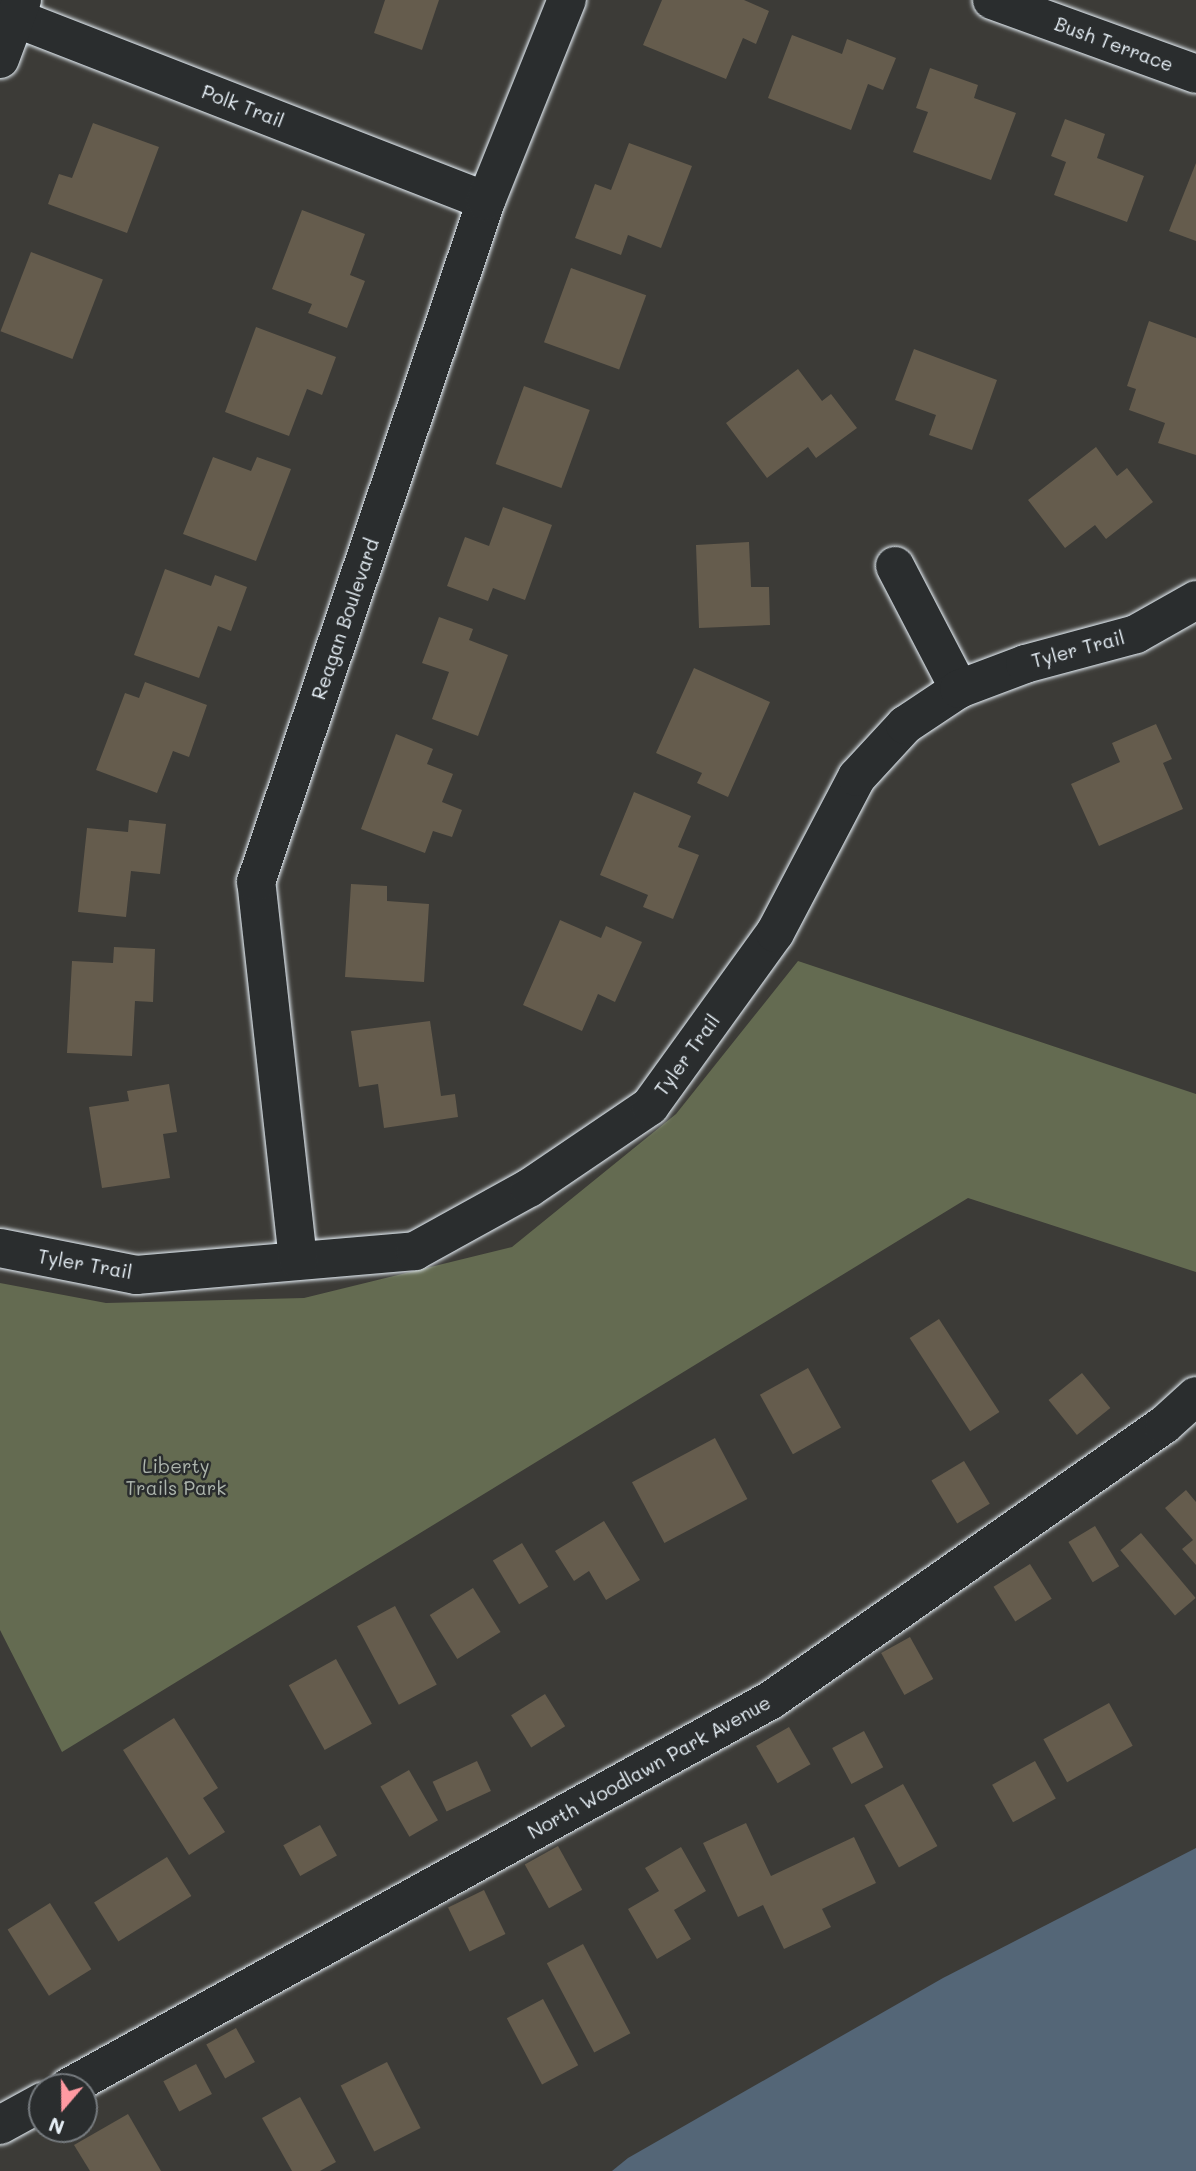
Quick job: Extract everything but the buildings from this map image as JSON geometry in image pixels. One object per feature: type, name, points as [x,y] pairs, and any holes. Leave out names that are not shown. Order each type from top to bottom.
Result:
[{"type":"street","name":"Reagan Boulevard","points":[[298,1260],[256,882],[486,201],[567,0]]},
{"type":"street","name":"Bush Terrace","points":[[992,0],[1196,74]]},
{"type":"street","name":"Polk Trail","points":[[12,10],[486,201]]},
{"type":"street","points":[[0,59],[12,10]]},
{"type":"street","points":[[895,566],[959,689]]},
{"type":"street","name":"Tyler Trail","points":[[0,1248],[136,1275],[415,1251],[529,1188],[650,1106],[775,933],[858,778],[905,726],[959,689],[1025,664],[1136,634],[1196,600]]},
{"type":"street","name":"North Woodlawn Park Avenue","points":[[94,2073],[771,1700],[1164,1425],[1196,1396]]},
{"type":"street","points":[[0,2125],[28,2110]]},
{"type":"green space","name":"Liberty Trails Park","points":[[798,961],[1196,1094],[1196,1272],[968,1198],[62,1752],[0,1630],[0,1283],[106,1303],[304,1298],[512,1247],[676,1114]]},
{"type":"water","points":[[1196,1848],[1196,2171],[612,2171],[628,2158],[943,1978]]}]
